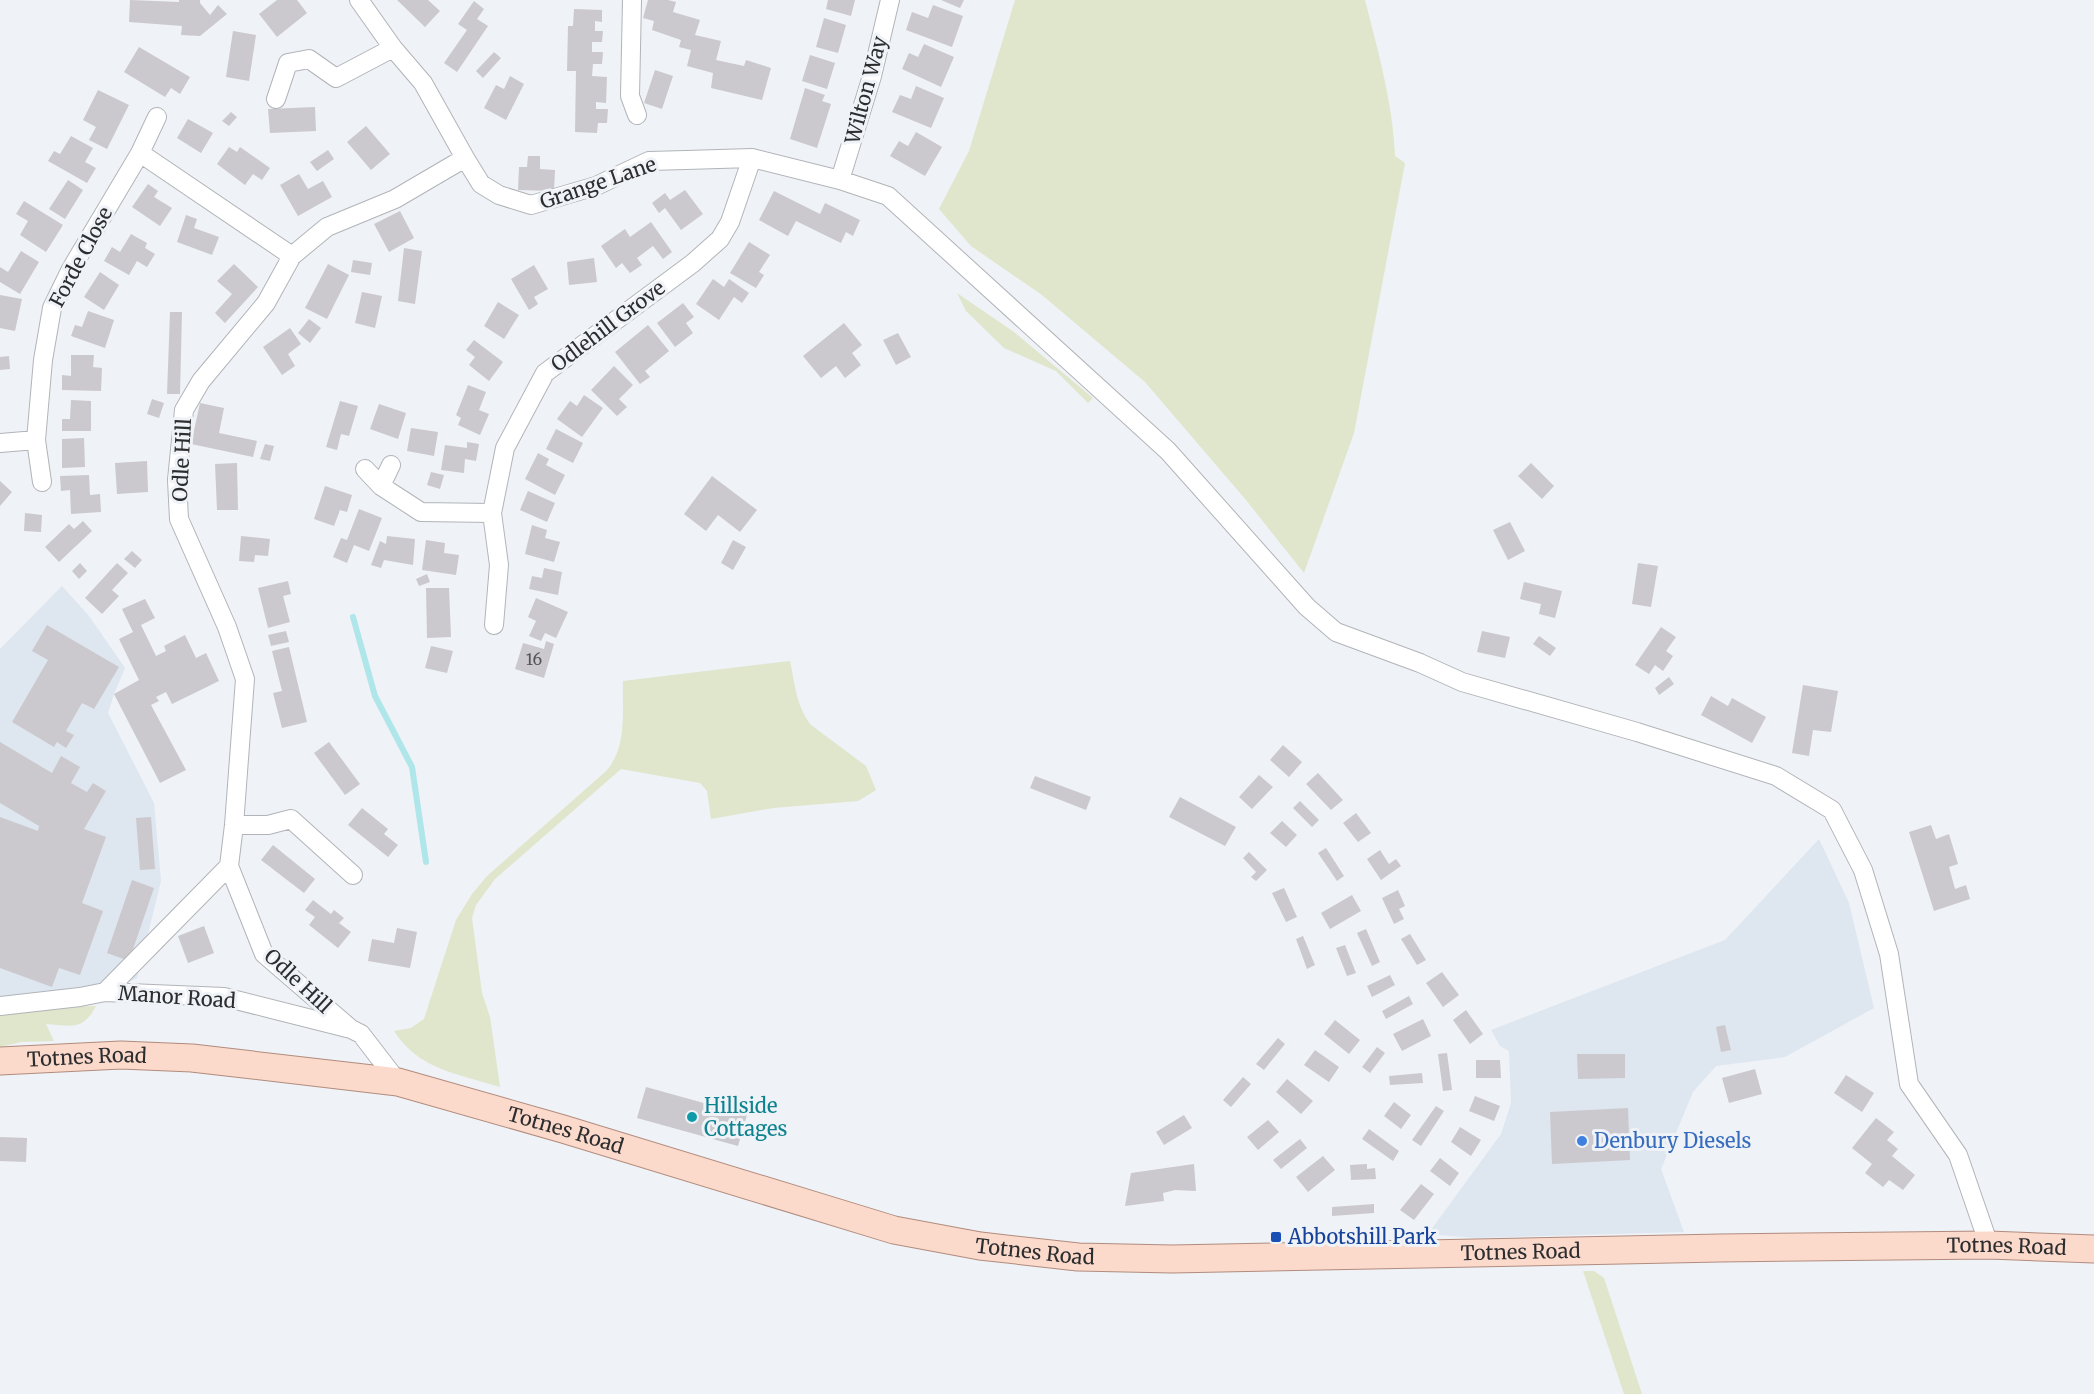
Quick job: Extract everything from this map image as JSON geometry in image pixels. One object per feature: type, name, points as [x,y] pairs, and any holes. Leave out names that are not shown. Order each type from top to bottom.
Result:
[{"type":"main road","name":"Totnes Road","points":[[0,1061],[121,1055],[192,1058],[398,1082],[563,1129],[894,1230],[980,1246],[1078,1257],[1172,1259],[1989,1245],[2094,1249]]},
{"type":"street","points":[[359,0],[393,48],[423,83],[465,158]]},
{"type":"street","points":[[632,0],[630,96],[637,115]]},
{"type":"street","name":"Wilton Way","points":[[840,180],[872,76],[890,0]]},
{"type":"street","points":[[276,99],[288,63],[309,59],[336,78],[393,48]]},
{"type":"street","name":"Forde Close","points":[[42,482],[36,440],[43,360],[52,308],[72,269],[140,153],[157,117]]},
{"type":"street","points":[[140,153],[292,256]]},
{"type":"street","name":"Grange Lane","points":[[465,158],[481,184],[498,195],[531,205],[596,186],[649,161],[752,158],[840,180],[888,196],[1168,451],[1306,608],[1336,632],[1462,681],[1637,732],[1776,776],[1832,810],[1863,870],[1889,954],[1910,1084],[1958,1155],[1989,1245]]},
{"type":"street","name":"Odle Hill","points":[[398,1082],[361,1034],[351,1029],[264,954],[228,866],[234,825],[245,679],[228,627],[179,519],[177,480],[184,410],[201,381],[266,303],[292,256],[327,227],[395,199],[465,158]]},
{"type":"street","name":"Odlehill Grove","points":[[494,625],[499,565],[492,513],[505,448],[545,373],[693,263],[720,239],[730,222],[752,158]]},
{"type":"street","points":[[0,443],[36,440]]},
{"type":"street","points":[[381,486],[391,465]]},
{"type":"street","points":[[365,469],[381,486],[421,512],[492,513]]},
{"type":"street","points":[[234,825],[268,825],[291,819],[353,875]]},
{"type":"street","points":[[105,992],[228,866]]},
{"type":"street","name":"Manor Road","points":[[0,1006],[105,992],[224,997],[351,1029]]},
{"type":"shaded area","points":[[62,586],[89,616],[125,668],[108,713],[154,803],[161,881],[137,978],[105,992],[0,1006],[0,649]]},
{"type":"shaded area","points":[[1819,839],[1849,903],[1874,1008],[1785,1057],[1716,1066],[1693,1092],[1661,1169],[1684,1232],[1475,1238],[1428,1234],[1501,1134],[1511,1103],[1509,1051],[1500,1046],[1491,1030],[1725,940]]},
{"type":"green space","points":[[1015,0],[1365,0],[1388,97],[1395,156],[1405,163],[1354,433],[1304,573],[1246,500],[1145,382],[1042,295],[971,246],[939,209],[969,151]]},
{"type":"green space","points":[[957,293],[1014,332],[1093,398],[1088,403],[1056,371],[1004,348],[966,311]]},
{"type":"green space","points":[[790,661],[797,695],[806,718],[811,725],[866,766],[876,790],[858,801],[773,808],[711,819],[707,791],[700,783],[621,769],[495,879],[476,905],[472,918],[482,993],[490,1017],[500,1087],[441,1069],[415,1054],[404,1044],[394,1031],[411,1028],[424,1019],[456,920],[472,894],[487,876],[605,772],[612,763],[621,741],[623,681]]},
{"type":"green space","points":[[96,1006],[81,1023],[69,1026],[46,1024],[54,1041],[21,1042],[0,1047],[0,1016],[57,1007]]},
{"type":"green space","points":[[1583,1271],[1594,1271],[1604,1278],[1642,1394],[1624,1394]]},
{"type":"building","points":[[130,0],[179,2],[179,0],[200,0],[210,15],[218,5],[227,14],[200,36],[181,35],[182,26],[129,22]]},
{"type":"building","points":[[277,0],[297,0],[307,13],[277,37],[259,14]]},
{"type":"building","points":[[397,0],[428,0],[440,11],[425,27]]},
{"type":"building","points":[[648,0],[676,2],[673,12],[700,20],[695,35],[721,41],[716,60],[744,66],[746,60],[771,68],[762,100],[711,88],[713,73],[687,66],[691,50],[679,47],[681,40],[652,30],[654,21],[643,18]]},
{"type":"building","points":[[828,0],[855,0],[851,16],[826,9]]},
{"type":"building","points":[[941,0],[964,0],[960,8]]},
{"type":"building","points":[[474,1],[484,9],[477,19],[488,26],[457,72],[444,63],[467,30],[458,24]]},
{"type":"building","points":[[933,5],[963,16],[952,47],[906,30],[912,12],[928,18]]},
{"type":"building","points":[[574,9],[602,10],[602,22],[595,21],[595,31],[603,31],[602,42],[592,42],[592,52],[603,52],[602,64],[593,64],[592,76],[607,77],[606,103],[596,102],[596,109],[608,109],[607,123],[598,123],[597,133],[575,132],[576,71],[567,71],[568,26],[573,26]]},
{"type":"building","points":[[824,18],[846,25],[838,53],[816,47]]},
{"type":"building","points":[[233,31],[256,35],[249,81],[226,77]]},
{"type":"building","points":[[924,44],[954,57],[941,87],[902,69],[909,53],[918,57]]},
{"type":"building","points":[[139,47],[190,77],[180,94],[171,88],[165,97],[124,72]]},
{"type":"building","points":[[494,52],[501,58],[483,78],[476,71]]},
{"type":"building","points":[[810,55],[835,63],[827,89],[802,81]]},
{"type":"building","points":[[655,70],[673,76],[662,109],[644,103]]},
{"type":"building","points":[[510,76],[524,84],[506,120],[484,108],[496,85],[504,89]]},
{"type":"building","points":[[916,86],[944,98],[931,128],[892,112],[900,95],[911,99]]},
{"type":"building","points":[[805,88],[825,95],[822,101],[831,104],[817,148],[790,139]]},
{"type":"building","points":[[98,90],[129,105],[107,149],[89,140],[96,127],[83,120]]},
{"type":"building","points":[[315,107],[316,131],[270,133],[268,109]]},
{"type":"building","points":[[231,112],[237,117],[229,126],[222,121]]},
{"type":"building","points":[[188,119],[213,133],[201,153],[177,138]]},
{"type":"building","points":[[366,126],[390,154],[371,170],[347,142]]},
{"type":"building","points":[[916,132],[942,147],[925,176],[890,156],[899,141],[908,146]]},
{"type":"building","points":[[71,136],[93,148],[85,162],[96,168],[87,183],[48,161],[54,151],[60,154]]},
{"type":"building","points":[[229,147],[237,152],[240,147],[270,168],[262,180],[253,174],[245,185],[217,164]]},
{"type":"building","points":[[328,150],[334,159],[317,171],[310,162]]},
{"type":"building","points":[[528,156],[540,156],[540,169],[555,170],[554,191],[518,190],[519,167],[527,167]]},
{"type":"building","points":[[299,174],[308,189],[323,181],[332,197],[298,216],[280,185]]},
{"type":"building","points":[[68,180],[83,190],[65,219],[49,209]]},
{"type":"building","points":[[148,184],[158,191],[154,197],[172,208],[160,226],[132,207]]},
{"type":"building","points":[[685,190],[703,214],[681,230],[665,208],[659,213],[652,203],[665,193],[670,200]]},
{"type":"building","points":[[774,191],[820,214],[825,203],[860,220],[853,236],[846,232],[841,243],[796,221],[788,236],[759,220]]},
{"type":"building","points":[[24,201],[63,225],[46,252],[20,235],[28,221],[16,214]]},
{"type":"building","points":[[400,211],[414,238],[389,252],[374,224]]},
{"type":"building","points":[[186,215],[197,219],[194,228],[219,237],[212,255],[177,242]]},
{"type":"building","points":[[651,222],[672,252],[663,259],[653,246],[637,258],[642,265],[630,273],[622,263],[616,268],[601,246],[625,229],[630,237]]},
{"type":"building","points":[[131,234],[147,243],[145,248],[155,254],[147,267],[137,261],[129,275],[104,261],[112,247],[120,252]]},
{"type":"building","points":[[749,242],[770,255],[759,272],[764,275],[756,288],[730,273]]},
{"type":"building","points":[[404,248],[422,251],[415,304],[398,301]]},
{"type":"building","points":[[21,251],[39,262],[20,294],[0,282],[0,267],[8,272]]},
{"type":"building","points":[[594,258],[597,282],[569,285],[567,262]]},
{"type":"building","points":[[353,260],[372,263],[370,275],[351,272]]},
{"type":"building","points":[[234,264],[258,287],[225,323],[215,313],[232,294],[217,281]]},
{"type":"building","points":[[328,264],[349,275],[327,319],[305,308]]},
{"type":"building","points":[[534,265],[548,289],[534,297],[538,304],[529,310],[511,279]]},
{"type":"building","points":[[100,272],[119,285],[104,310],[84,297]]},
{"type":"building","points":[[713,279],[724,287],[729,279],[749,293],[742,303],[734,297],[719,320],[696,304]]},
{"type":"building","points":[[362,292],[382,296],[375,328],[355,323]]},
{"type":"building","points":[[0,295],[22,299],[15,331],[0,328]]},
{"type":"building","points":[[498,302],[519,315],[504,339],[484,326]]},
{"type":"building","points":[[683,303],[694,317],[686,323],[693,333],[675,347],[657,323]]},
{"type":"building","points":[[88,311],[114,320],[105,348],[71,336],[75,325],[82,327]]},
{"type":"building","points":[[170,312],[182,312],[180,394],[167,394]]},
{"type":"building","points":[[309,319],[321,328],[310,343],[298,333]]},
{"type":"building","points":[[844,323],[862,345],[852,353],[861,365],[845,378],[836,366],[821,378],[803,356]]},
{"type":"building","points":[[648,325],[669,351],[645,371],[650,377],[640,384],[615,352]]},
{"type":"building","points":[[290,328],[301,344],[288,354],[295,366],[282,375],[263,347]]},
{"type":"building","points":[[898,333],[911,357],[896,365],[883,340]]},
{"type":"building","points":[[474,340],[503,362],[489,381],[469,365],[475,357],[466,350]]},
{"type":"building","points":[[71,355],[94,355],[93,367],[102,368],[101,391],[62,390],[62,375],[71,376]]},
{"type":"building","points":[[9,356],[10,369],[0,370],[0,357]]},
{"type":"building","points":[[614,366],[633,385],[619,399],[627,407],[617,416],[591,390]]},
{"type":"building","points":[[468,385],[486,392],[479,410],[489,414],[480,435],[458,425],[461,418],[456,415]]},
{"type":"building","points":[[584,395],[603,408],[582,437],[557,419],[570,401],[577,406]]},
{"type":"building","points":[[152,399],[164,403],[159,418],[147,414]]},
{"type":"building","points":[[71,400],[91,401],[91,431],[62,431],[62,419],[70,419]]},
{"type":"building","points":[[340,401],[358,406],[349,436],[341,434],[337,450],[326,447]]},
{"type":"building","points":[[200,403],[224,408],[219,433],[257,441],[253,457],[191,444]]},
{"type":"building","points":[[379,404],[406,413],[398,439],[370,429]]},
{"type":"building","points":[[411,428],[438,432],[434,456],[407,451]]},
{"type":"building","points":[[556,429],[583,443],[573,463],[546,449]]},
{"type":"building","points":[[84,438],[85,467],[62,468],[62,439]]},
{"type":"building","points":[[467,442],[479,444],[476,461],[465,459],[464,473],[441,470],[445,445],[467,448]]},
{"type":"building","points":[[265,444],[274,446],[270,461],[260,459]]},
{"type":"building","points":[[538,453],[549,459],[546,465],[565,475],[555,495],[525,479]]},
{"type":"building","points":[[147,461],[148,492],[117,494],[115,463]]},
{"type":"building","points":[[237,463],[238,510],[217,510],[215,464]]},
{"type":"building","points":[[1531,463],[1554,486],[1542,499],[1518,476]]},
{"type":"building","points":[[431,472],[444,475],[440,489],[427,485]]},
{"type":"building","points":[[89,475],[90,495],[100,494],[101,512],[71,514],[70,490],[61,491],[60,476]]},
{"type":"building","points":[[712,476],[757,510],[740,532],[718,515],[706,531],[684,514]]},
{"type":"building","points":[[0,481],[12,492],[0,506]]},
{"type":"building","points":[[325,486],[352,495],[347,512],[340,510],[334,526],[314,519]]},
{"type":"building","points":[[528,491],[555,503],[547,522],[520,510]]},
{"type":"building","points":[[359,509],[382,518],[369,551],[354,545],[347,563],[333,557],[341,538],[347,540]]},
{"type":"building","points":[[25,513],[42,515],[41,532],[24,531]]},
{"type":"building","points":[[83,521],[92,531],[59,562],[45,547],[69,524],[74,529]]},
{"type":"building","points":[[1510,522],[1525,551],[1508,560],[1493,530]]},
{"type":"building","points":[[532,525],[547,530],[545,538],[560,542],[554,562],[525,554]]},
{"type":"building","points":[[241,536],[270,539],[268,556],[255,555],[254,562],[239,561]]},
{"type":"building","points":[[387,536],[415,539],[413,565],[384,560],[381,568],[371,565],[380,541],[386,544]]},
{"type":"building","points":[[426,540],[445,543],[444,553],[459,555],[456,575],[422,570]]},
{"type":"building","points":[[733,540],[746,547],[733,570],[721,563]]},
{"type":"building","points":[[132,551],[142,560],[135,568],[124,559]]},
{"type":"building","points":[[80,563],[87,571],[79,579],[72,571]]},
{"type":"building","points":[[117,563],[128,573],[112,590],[119,596],[102,614],[85,598]]},
{"type":"building","points":[[1638,563],[1658,566],[1651,607],[1632,604]]},
{"type":"building","points":[[544,568],[562,572],[558,595],[529,589],[532,576],[542,578]]},
{"type":"building","points":[[427,574],[430,582],[419,586],[416,579]]},
{"type":"building","points":[[288,581],[291,594],[283,596],[290,622],[268,628],[258,588]]},
{"type":"building","points":[[1524,582],[1562,591],[1555,618],[1539,614],[1541,604],[1520,599]]},
{"type":"building","points":[[426,588],[449,588],[451,637],[427,638]]},
{"type":"building","points":[[536,598],[568,612],[556,638],[545,633],[541,641],[529,636],[536,621],[528,617]]},
{"type":"building","points":[[145,599],[155,618],[141,625],[156,656],[166,651],[164,646],[185,635],[196,658],[206,653],[219,681],[172,704],[166,692],[156,697],[159,701],[151,705],[186,770],[160,783],[114,694],[139,680],[119,639],[133,632],[122,609]]},
{"type":"building","points":[[47,625],[119,667],[94,709],[82,703],[66,731],[74,735],[66,748],[57,742],[54,747],[12,722],[48,660],[32,651]]},
{"type":"building","points":[[1661,627],[1676,637],[1666,651],[1673,656],[1663,671],[1655,665],[1649,674],[1635,665]]},
{"type":"building","points":[[286,631],[289,642],[271,646],[268,635]]},
{"type":"building","points":[[1482,631],[1510,637],[1505,658],[1477,652]]},
{"type":"building","points":[[1539,636],[1556,648],[1550,656],[1533,644]]},
{"type":"building","points":[[546,641],[554,644],[544,678],[515,669],[523,643],[544,649]]},
{"type":"building","points":[[431,646],[453,651],[447,673],[425,668]]},
{"type":"building","points":[[289,647],[307,722],[282,728],[273,693],[282,691],[272,651]]},
{"type":"building","points":[[1669,677],[1674,684],[1659,695],[1655,688]]},
{"type":"building","points":[[1803,685],[1838,691],[1831,732],[1813,730],[1809,756],[1792,753]]},
{"type":"building","points":[[1711,696],[1728,706],[1732,698],[1766,717],[1752,743],[1701,715]]},
{"type":"building","points":[[0,742],[52,773],[61,756],[80,767],[71,783],[87,792],[93,783],[106,791],[84,829],[106,837],[82,903],[103,911],[80,975],[59,968],[52,987],[0,968],[0,817],[38,831],[39,826],[0,803]]},
{"type":"building","points":[[329,742],[360,784],[345,795],[314,753]]},
{"type":"building","points":[[1283,745],[1302,762],[1289,777],[1270,760]]},
{"type":"building","points":[[1318,773],[1343,800],[1331,810],[1306,784]]},
{"type":"building","points":[[1259,775],[1273,787],[1252,809],[1239,797]]},
{"type":"building","points":[[1035,776],[1091,797],[1086,810],[1030,788]]},
{"type":"building","points":[[1180,797],[1236,827],[1225,846],[1169,817]]},
{"type":"building","points":[[1300,801],[1319,820],[1312,827],[1293,808]]},
{"type":"building","points":[[362,808],[388,829],[384,834],[398,845],[388,857],[348,825]]},
{"type":"building","points":[[1356,813],[1371,833],[1358,842],[1343,823]]},
{"type":"building","points":[[151,817],[155,869],[140,870],[136,818]]},
{"type":"building","points":[[1282,821],[1297,835],[1286,847],[1270,833]]},
{"type":"building","points":[[1931,825],[1936,839],[1949,834],[1958,864],[1949,867],[1955,889],[1966,885],[1970,899],[1934,911],[1909,832]]},
{"type":"building","points":[[273,845],[315,879],[304,893],[261,860]]},
{"type":"building","points":[[1326,848],[1344,876],[1337,881],[1318,853]]},
{"type":"building","points":[[1380,850],[1389,864],[1396,859],[1401,866],[1381,880],[1367,859]]},
{"type":"building","points":[[1249,852],[1267,870],[1256,881],[1251,877],[1256,872],[1243,858]]},
{"type":"building","points":[[132,880],[154,888],[129,961],[107,953]]},
{"type":"building","points":[[1284,888],[1297,917],[1286,922],[1272,893]]},
{"type":"building","points":[[1398,890],[1405,906],[1399,909],[1404,919],[1394,924],[1382,898]]},
{"type":"building","points":[[1352,895],[1361,911],[1330,929],[1321,913]]},
{"type":"building","points":[[313,900],[331,914],[334,910],[344,918],[339,923],[351,932],[338,948],[309,925],[315,917],[305,910]]},
{"type":"building","points":[[204,926],[214,953],[188,963],[178,936]]},
{"type":"building","points":[[397,928],[417,932],[410,968],[368,961],[372,939],[394,943]]},
{"type":"building","points":[[1366,929],[1380,962],[1372,966],[1357,933]]},
{"type":"building","points":[[1410,934],[1426,960],[1417,965],[1401,939]]},
{"type":"building","points":[[1303,936],[1315,965],[1307,969],[1296,939]]},
{"type":"building","points":[[1345,945],[1356,973],[1347,976],[1336,948]]},
{"type":"building","points":[[1442,972],[1459,995],[1443,1007],[1426,983]]},
{"type":"building","points":[[1390,975],[1395,985],[1372,997],[1367,986]]},
{"type":"building","points":[[1409,996],[1413,1004],[1386,1019],[1382,1011]]},
{"type":"building","points":[[1466,1010],[1483,1034],[1470,1044],[1453,1020]]},
{"type":"building","points":[[1423,1019],[1431,1036],[1402,1051],[1393,1034]]},
{"type":"building","points":[[1335,1020],[1360,1040],[1349,1054],[1324,1034]]},
{"type":"building","points":[[1725,1025],[1731,1050],[1721,1052],[1716,1027]]},
{"type":"building","points":[[1278,1038],[1285,1044],[1264,1070],[1256,1064]]},
{"type":"building","points":[[1377,1047],[1385,1053],[1370,1073],[1362,1067]]},
{"type":"building","points":[[1315,1050],[1339,1067],[1329,1082],[1304,1065]]},
{"type":"building","points":[[1447,1053],[1452,1090],[1443,1091],[1438,1054]]},
{"type":"building","points":[[1577,1054],[1625,1054],[1625,1078],[1578,1079]]},
{"type":"building","points":[[1476,1060],[1500,1060],[1501,1078],[1476,1078]]},
{"type":"building","points":[[1755,1069],[1762,1094],[1729,1103],[1722,1078]]},
{"type":"building","points":[[1422,1073],[1423,1083],[1390,1085],[1389,1076]]},
{"type":"building","points":[[1846,1075],[1874,1093],[1862,1112],[1834,1093]]},
{"type":"building","points":[[1243,1077],[1251,1084],[1231,1107],[1223,1100]]},
{"type":"building","points":[[1287,1079],[1313,1101],[1301,1114],[1276,1092]]},
{"type":"building","name":"Hillside Cottages","points":[[646,1087],[747,1115],[738,1146],[637,1118]]},
{"type":"building","points":[[1475,1096],[1500,1106],[1494,1121],[1469,1111]]},
{"type":"building","points":[[1394,1102],[1411,1115],[1401,1129],[1384,1116]]},
{"type":"building","points":[[1436,1106],[1444,1111],[1421,1146],[1412,1140]]},
{"type":"building","points":[[1628,1108],[1630,1160],[1552,1164],[1550,1112]]},
{"type":"building","points":[[1184,1115],[1192,1128],[1164,1145],[1156,1132]]},
{"type":"building","points":[[1876,1118],[1894,1132],[1887,1140],[1898,1149],[1892,1156],[1915,1175],[1903,1190],[1889,1180],[1883,1187],[1865,1173],[1872,1164],[1852,1148]]},
{"type":"building","points":[[1268,1120],[1279,1132],[1258,1150],[1247,1137]]},
{"type":"building","points":[[1460,1127],[1481,1140],[1471,1156],[1451,1142]]},
{"type":"building","points":[[1369,1129],[1399,1151],[1393,1161],[1362,1139]]},
{"type":"building","points":[[0,1137],[27,1138],[26,1162],[0,1161]]},
{"type":"building","points":[[1300,1139],[1307,1148],[1281,1169],[1273,1160]]},
{"type":"building","points":[[1323,1156],[1335,1170],[1308,1192],[1296,1177]]},
{"type":"building","points":[[1440,1158],[1459,1173],[1450,1186],[1430,1171]]},
{"type":"building","points":[[1194,1164],[1196,1191],[1175,1190],[1163,1193],[1164,1201],[1125,1206],[1131,1173]]},
{"type":"building","points":[[1367,1164],[1367,1169],[1375,1168],[1376,1179],[1351,1180],[1350,1165]]},
{"type":"building","points":[[1421,1184],[1434,1194],[1414,1220],[1400,1210]]},
{"type":"building","points":[[1374,1204],[1374,1213],[1332,1216],[1332,1207]]},
{"type":"waterway","points":[[353,617],[375,696],[412,767],[426,862]]},
{"type":"place","name":"Hillside Cottages","points":[[692,1117]]},
{"type":"place","name":"Denbury Diesels","points":[[1582,1141]]},
{"type":"place","name":"Abbotshill Park","points":[[1276,1237]]}]
